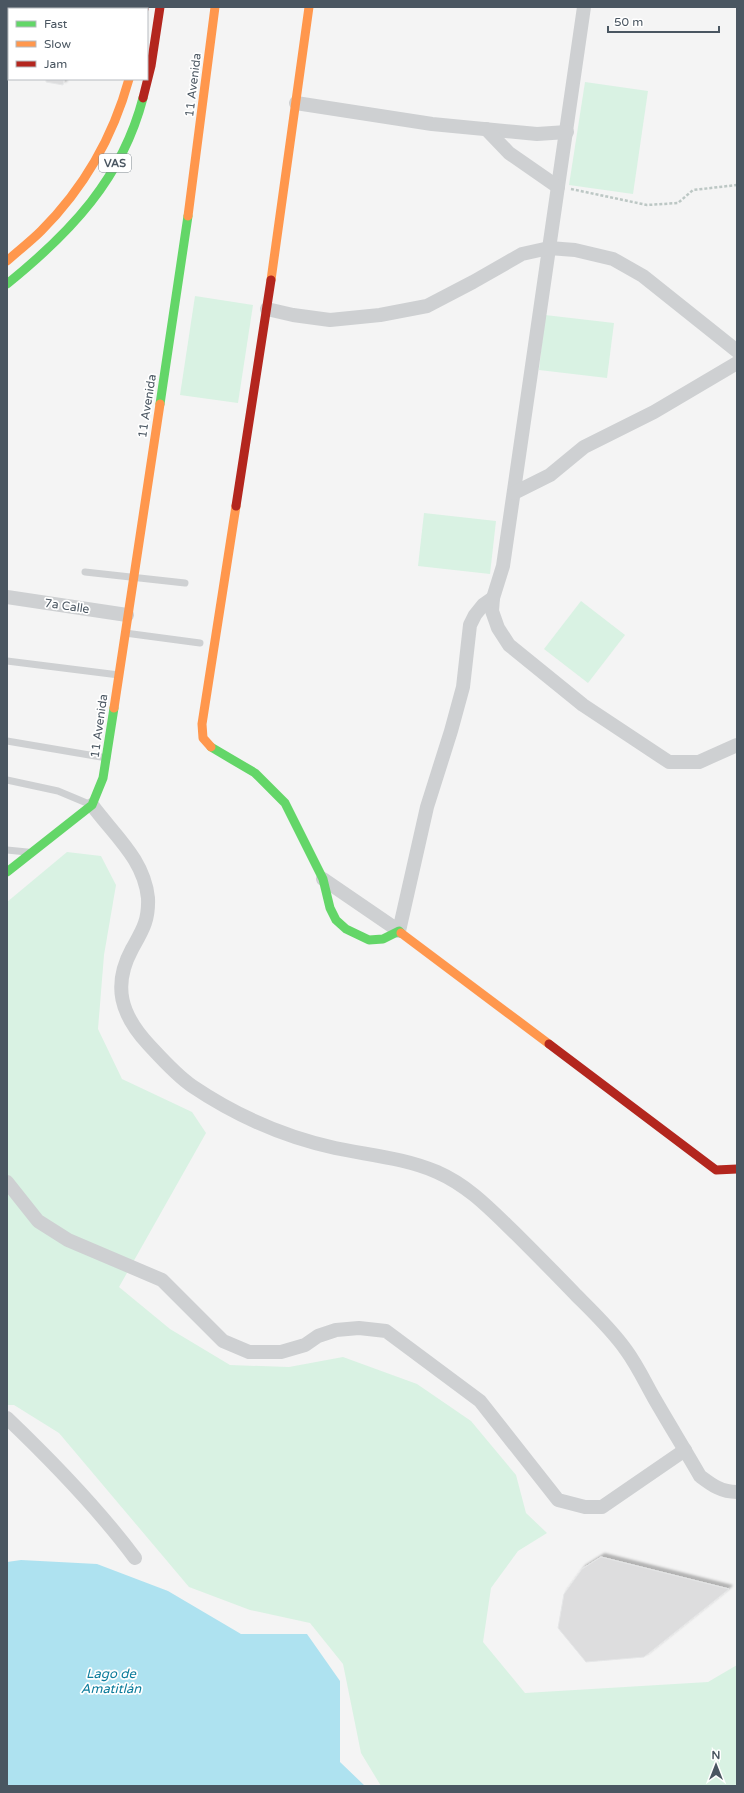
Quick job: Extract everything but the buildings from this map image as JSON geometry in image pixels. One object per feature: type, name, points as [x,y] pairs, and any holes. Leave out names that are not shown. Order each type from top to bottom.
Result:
[{"type":"main road","name":"VAS","points":[[148,80],[160,7]]},
{"type":"main road","name":"11 Avenida","points":[[92,805],[103,778],[107,758],[124,633],[182,259],[215,7]]},
{"type":"main road","points":[[309,7],[267,309],[207,686],[202,724],[203,738],[210,746],[255,772],[285,803],[323,879],[330,908],[336,920],[346,929],[369,940],[383,939],[399,931],[716,1170],[737,1169]]},
{"type":"main road","name":"VAS","points":[[7,261],[45,227],[68,202],[88,175],[116,122],[129,80]]},
{"type":"main road","name":"VAS","points":[[7,284],[74,224],[92,200],[121,154],[136,123],[148,80]]},
{"type":"main road","points":[[7,872],[29,853],[92,805]]},
{"type":"street","points":[[584,7],[503,566],[493,598],[492,611],[498,628],[509,645],[583,705],[669,762],[699,762],[737,745]]},
{"type":"street","points":[[296,103],[432,124],[537,134],[567,132]]},
{"type":"street","points":[[486,129],[509,153],[558,187]]},
{"type":"street","points":[[267,309],[293,315],[330,320],[380,315],[427,306],[522,254],[549,248],[575,250],[613,259],[643,276],[737,352]]},
{"type":"street","points":[[514,493],[550,475],[584,447],[654,412],[737,363]]},
{"type":"street","name":"7a Calle","points":[[7,597],[127,615]]},
{"type":"street","points":[[323,879],[399,931],[427,807],[451,732],[463,688],[470,625],[475,615],[493,598]]},
{"type":"street","points":[[92,805],[108,827],[132,854],[139,866],[148,898],[146,925],[125,964],[120,989],[122,1002],[126,1011],[146,1042],[190,1085],[232,1110],[253,1120],[282,1132],[331,1147],[422,1166],[461,1185],[483,1202],[544,1262],[618,1339],[626,1350],[700,1476],[725,1492],[737,1492]]},
{"type":"street","points":[[7,1182],[38,1221],[68,1240],[162,1280],[223,1341],[249,1352],[281,1352],[305,1345],[318,1336],[336,1330],[359,1328],[386,1331],[480,1401],[558,1500],[584,1507],[602,1507],[685,1450]]},
{"type":"street","points":[[7,1418],[46,1455],[110,1524],[135,1558]]},
{"type":"lane","points":[[85,572],[185,583]]},
{"type":"lane","points":[[124,633],[200,644]]},
{"type":"lane","points":[[7,661],[119,675]]},
{"type":"lane","points":[[7,742],[107,758]]},
{"type":"lane","points":[[7,780],[58,791],[92,805]]},
{"type":"lane","points":[[7,850],[29,853]]},
{"type":"path","points":[[558,187],[647,205],[678,203],[693,190],[737,185]]},
{"type":"green space","points":[[585,82],[648,91],[633,194],[569,185]]},
{"type":"green space","points":[[195,296],[253,305],[238,403],[180,395]]},
{"type":"green space","points":[[545,315],[614,323],[607,378],[539,370]]},
{"type":"green space","points":[[424,513],[496,521],[490,574],[418,566]]},
{"type":"green space","points":[[581,601],[625,635],[588,683],[544,649]]},
{"type":"green space","points":[[67,852],[101,856],[116,885],[104,955],[98,1029],[122,1079],[192,1112],[206,1133],[119,1287],[170,1329],[230,1365],[289,1367],[343,1357],[417,1384],[471,1421],[516,1475],[526,1513],[547,1533],[518,1551],[491,1588],[483,1642],[525,1693],[708,1682],[737,1665],[737,1786],[381,1786],[361,1753],[343,1664],[310,1623],[250,1610],[189,1587],[59,1433],[14,1405],[7,1405],[7,902]]},
{"type":"water","name":"Lago de Amatitlán","points":[[21,1560],[97,1564],[168,1591],[241,1634],[307,1634],[340,1681],[340,1762],[365,1786],[7,1786],[7,1562]]},
{"type":"traffic: fast","points":[[7,284],[52,245],[91,202],[122,154],[134,127],[143,98]]},
{"type":"traffic: fast","points":[[160,404],[188,216]]},
{"type":"traffic: fast","points":[[7,872],[92,805],[103,778],[114,708]]},
{"type":"traffic: fast","points":[[211,747],[255,773],[285,803],[323,879],[330,908],[336,920],[346,929],[369,940],[383,939],[399,931],[401,933]]},
{"type":"traffic: slow","points":[[188,216],[215,7]]},
{"type":"traffic: slow","points":[[271,280],[309,7]]},
{"type":"traffic: slow","points":[[7,261],[37,235],[56,215],[84,179],[95,161],[115,121],[129,80]]},
{"type":"traffic: slow","points":[[114,708],[160,404]]},
{"type":"traffic: slow","points":[[211,747],[203,738],[202,724],[236,506]]},
{"type":"traffic: slow","points":[[401,933],[549,1044]]},
{"type":"traffic: jam","points":[[148,78],[160,7]]},
{"type":"traffic: jam","points":[[143,98],[148,80]]},
{"type":"traffic: jam","points":[[236,506],[271,280]]},
{"type":"traffic: jam","points":[[549,1044],[716,1170],[737,1169]]}]
